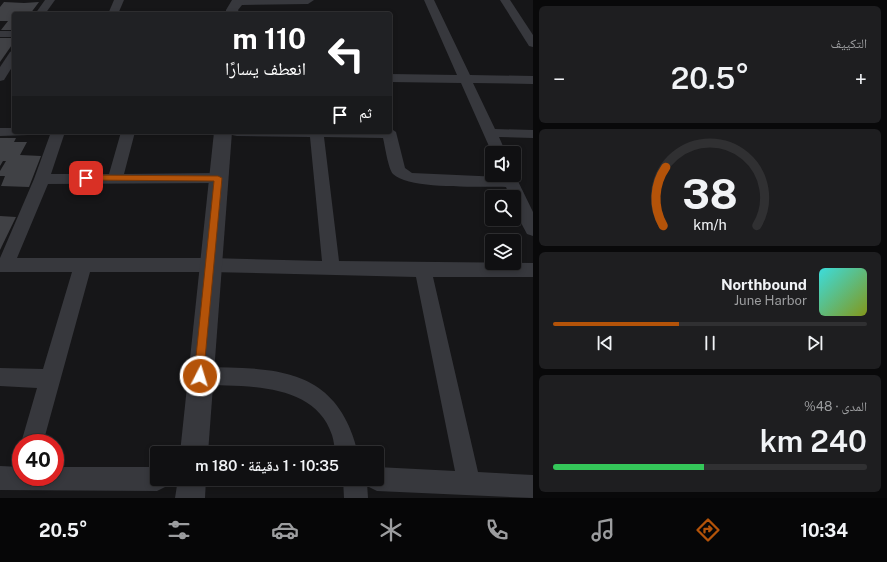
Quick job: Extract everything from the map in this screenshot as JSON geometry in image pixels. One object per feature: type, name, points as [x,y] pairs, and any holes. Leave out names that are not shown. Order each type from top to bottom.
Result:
[{"type":"street","points":[[41,12],[50,0]]},
{"type":"street","points":[[114,12],[119,0]]},
{"type":"street","points":[[248,0],[308,0]]},
{"type":"street","points":[[232,12],[232,10],[238,1],[255,0]]},
{"type":"street","points":[[429,0],[496,146]]},
{"type":"street","points":[[505,0],[533,44]]},
{"type":"street","points":[[0,34],[12,34]]},
{"type":"street","points":[[0,76],[12,57]]},
{"type":"street","points":[[0,76],[12,76]]},
{"type":"street","points":[[392,78],[533,80]]},
{"type":"street","points":[[0,132],[12,132]]},
{"type":"street","points":[[490,133],[533,134]]},
{"type":"street","points":[[57,134],[42,179],[3,265],[210,265],[423,270],[533,270]]},
{"type":"street","points":[[115,178],[127,134]]},
{"type":"street","points":[[195,446],[223,134]]},
{"type":"street","points":[[317,134],[332,268]]},
{"type":"street","points":[[389,134],[398,170],[408,177],[420,179],[485,179]]},
{"type":"street","points":[[42,179],[218,178]]},
{"type":"street","points":[[511,182],[533,230]]},
{"type":"street","points":[[35,434],[83,264]]},
{"type":"street","points":[[423,270],[469,484]]},
{"type":"street","points":[[200,376],[275,380],[298,385],[325,404],[340,427],[346,446]]},
{"type":"street","points":[[0,377],[50,379]]},
{"type":"street","points":[[64,478],[150,479]]},
{"type":"street","points":[[384,478],[533,487]]},
{"type":"street","points":[[190,498],[191,486]]},
{"type":"street","points":[[355,486],[356,498]]},
{"type":"building","points":[[4,2],[39,2],[32,12],[12,12],[12,30],[1,30],[8,21],[0,21],[0,7]]},
{"type":"building","points":[[0,38],[12,38],[12,45],[0,62]]},
{"type":"building","points":[[0,138],[16,138],[14,142],[27,142],[20,155],[41,156],[29,187],[1,186],[5,176],[0,176],[0,171],[6,161],[3,161],[0,166]]},
{"type":"building","points":[[0,216],[16,217],[0,250]]},
{"type":"route","points":[[86,178],[218,178],[200,376]]}]
